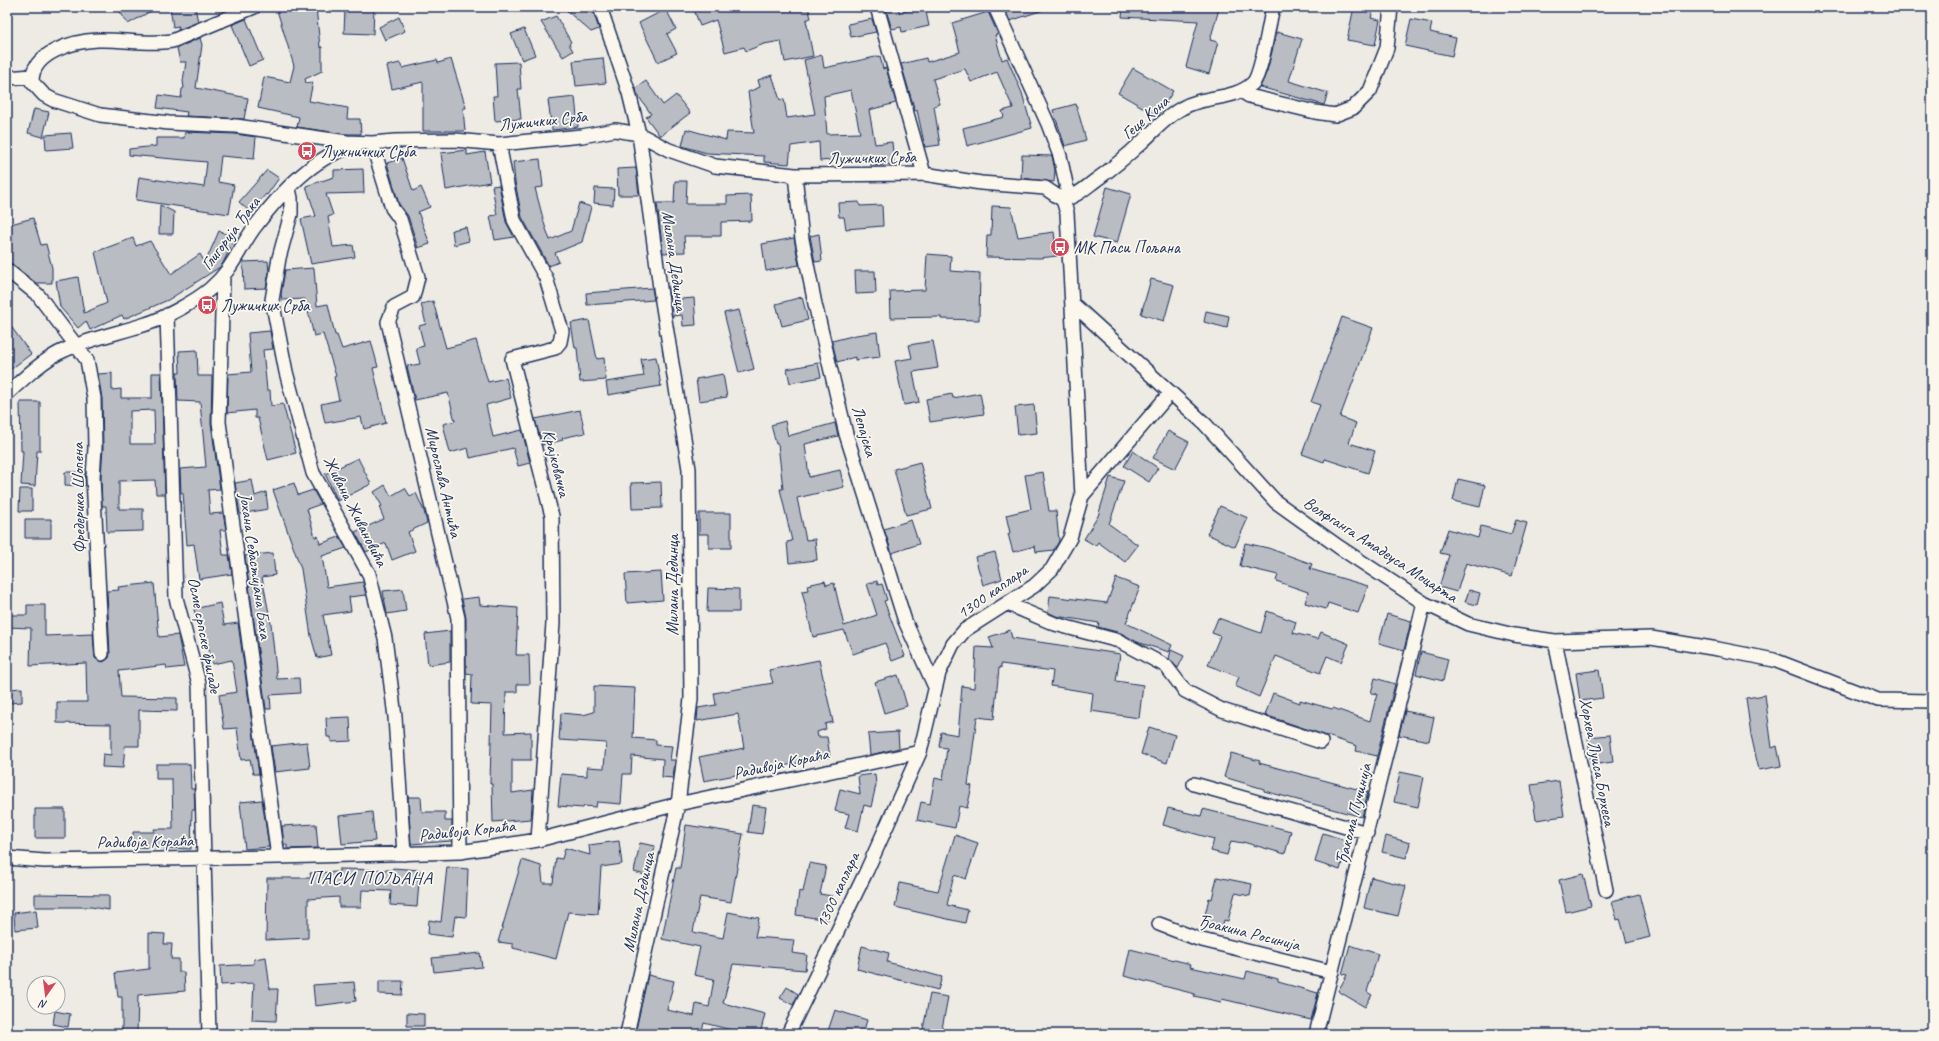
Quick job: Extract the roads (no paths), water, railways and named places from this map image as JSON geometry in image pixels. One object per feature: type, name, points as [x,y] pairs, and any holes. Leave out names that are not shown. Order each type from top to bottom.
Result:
[{"type":"street","points":[[7,78],[32,76],[34,70],[44,56],[55,50],[82,42],[97,40],[161,43],[172,41],[254,7]]},
{"type":"street","name":"Милана Дединца","points":[[600,7],[629,93],[639,134],[661,295],[689,469],[691,698],[678,804],[627,1034]]},
{"type":"street","points":[[877,7],[924,174]]},
{"type":"street","name":"1300 каплара","points":[[788,1034],[867,870],[920,752],[939,673],[953,644],[965,630],[1034,586],[1052,568],[1062,555],[1076,519],[1082,496],[1073,304],[1066,199],[1060,156],[1048,124],[995,7]]},
{"type":"street","name":"Геце Кона","points":[[1066,199],[1081,192],[1121,161],[1155,128],[1182,108],[1208,98],[1228,96],[1242,91],[1253,82],[1259,73],[1273,7]]},
{"type":"street","points":[[1242,91],[1249,96],[1315,112],[1335,115],[1352,108],[1370,91],[1387,48],[1391,7]]},
{"type":"street","name":"Лужичких Срба","points":[[32,76],[32,82],[44,95],[100,115],[169,123],[236,126],[347,142],[372,144],[395,141],[455,140],[499,144],[582,136],[615,130],[639,134],[669,150],[708,164],[794,175],[924,174],[981,183],[1045,188],[1066,199]]},
{"type":"street","name":"Глигорија Ђака","points":[[7,394],[55,356],[77,345],[148,324],[167,315],[208,291],[231,268],[254,228],[306,172],[333,152],[346,148],[372,144]]},
{"type":"street","name":"Мирослава Антића","points":[[372,144],[392,208],[400,219],[418,277],[413,297],[394,307],[388,322],[458,618],[460,852]]},
{"type":"street","name":"Крајковачка","points":[[499,144],[514,220],[546,278],[562,331],[560,342],[554,348],[512,359],[552,516],[553,623],[538,840]]},
{"type":"street","name":"Лепајска","points":[[794,175],[805,254],[846,434],[905,621],[935,687]]},
{"type":"street","name":"Живана Живановића","points":[[289,189],[291,198],[291,214],[279,258],[272,300],[286,372],[313,474],[369,574],[385,638],[395,717],[404,854]]},
{"type":"street","name":"Фредерика Шопена","points":[[7,270],[38,295],[87,360],[94,398],[95,448],[93,477],[102,654]]},
{"type":"street","name":"Јохана Себастијана Баха","points":[[223,277],[219,422],[278,858]]},
{"type":"street","name":"Волфганга Амадеуса Моцарта","points":[[1073,304],[1205,424],[1276,502],[1339,547],[1424,603],[1468,624],[1514,635],[1555,641],[1650,638],[1718,649],[1774,660],[1878,700],[1932,701]]},
{"type":"street","name":"Осме српске бригаде","points":[[167,315],[176,598],[199,684],[209,1034]]},
{"type":"street","points":[[1082,496],[1170,393]]},
{"type":"street","name":"Ђакома Пучинија","points":[[1316,1034],[1424,603]]},
{"type":"street","points":[[1008,604],[1055,624],[1119,641],[1166,666],[1184,691],[1222,710],[1321,742]]},
{"type":"street","name":"Хорхеа Луиса Борхеса","points":[[1555,641],[1606,890]]},
{"type":"street","name":"Радивоја Кораћа","points":[[7,858],[44,861],[278,858],[460,852],[538,840],[678,804],[920,752]]},
{"type":"street","points":[[1194,784],[1366,832]]},
{"type":"street","name":"Ђоакина Росинија","points":[[1159,924],[1198,939],[1332,972]]},
{"type":"place","name":"Лужничких Срба","points":[[307,151]]},
{"type":"place","name":"МК Паси Пољана","points":[[1060,247]]},
{"type":"place","name":"Лужичких Срба","points":[[207,305]]},
{"type":"district","name":"ПАСИ ПОЉАНА","points":[[371,877]]}]
